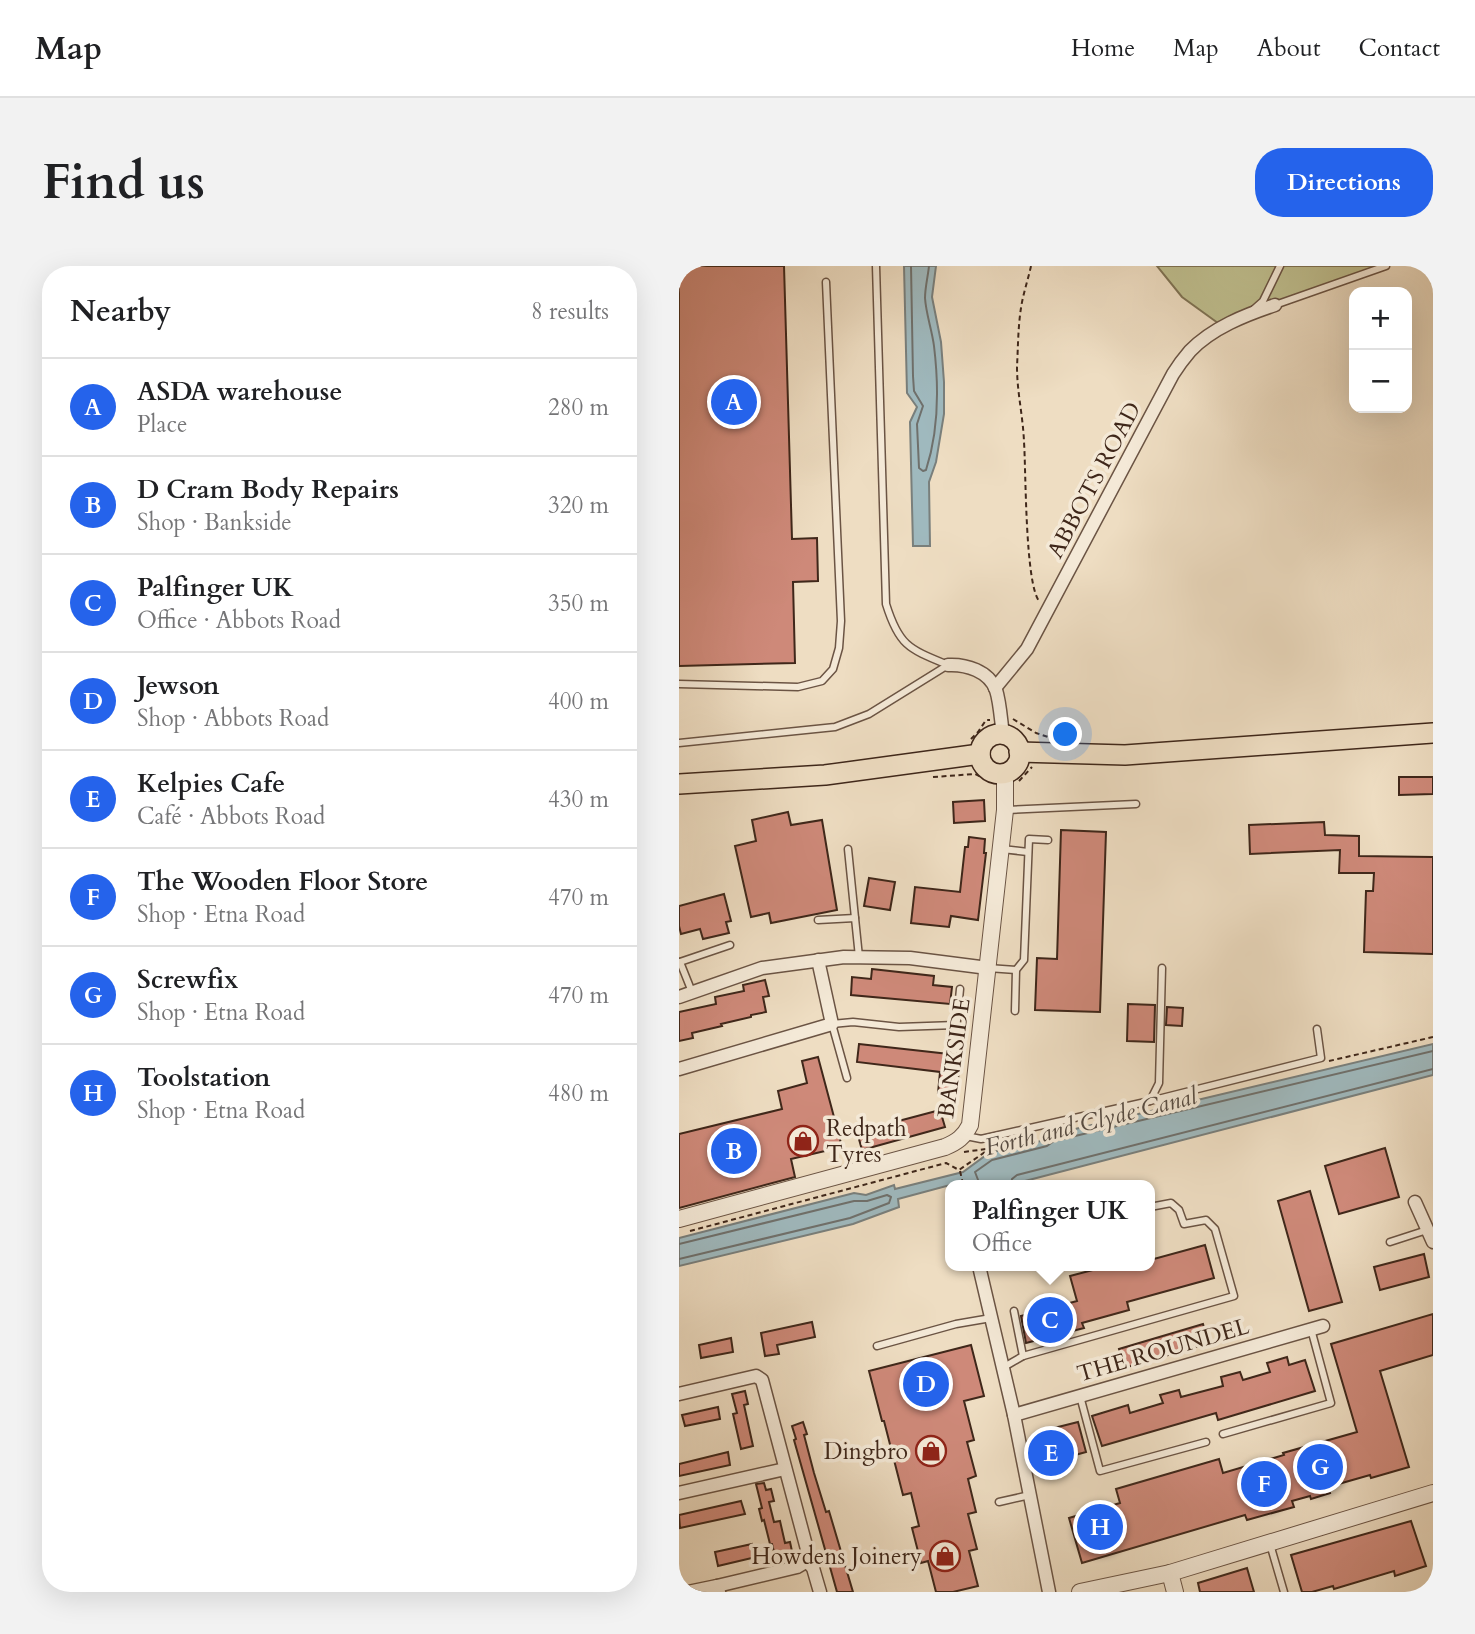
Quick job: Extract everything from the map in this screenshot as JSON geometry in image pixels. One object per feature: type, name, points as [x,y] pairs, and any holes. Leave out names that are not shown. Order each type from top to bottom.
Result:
[{"type":"main road","points":[[1019,752],[1125,755],[1433,733]]},
{"type":"main road","points":[[1003,735],[1014,741],[1019,752],[1016,765],[1005,773],[998,774],[985,767],[980,754],[985,741],[990,737],[1003,735]]},
{"type":"main road","points":[[679,784],[825,775],[980,754]]},
{"type":"street","name":"ABBOTS ROAD","points":[[995,688],[1027,649],[1173,374],[1191,349],[1222,326],[1275,305]]},
{"type":"street","points":[[948,665],[961,664],[975,669],[995,688],[1003,735]]},
{"type":"street","name":"BANKSIDE","points":[[685,1225],[945,1147],[965,1136],[970,1125],[988,968],[1005,810],[1005,773]]},
{"type":"street","points":[[679,997],[762,968],[843,957],[910,958],[988,968]]},
{"type":"street","points":[[679,1069],[832,1024],[818,960]]},
{"type":"street","points":[[1415,1202],[1430,1236]]},
{"type":"street","points":[[980,1271],[1014,1415],[1049,1592]]},
{"type":"street","name":"THE ROUNDEL","points":[[1014,1415],[1317,1327]]},
{"type":"street","points":[[679,1394],[755,1376],[762,1380],[808,1553],[807,1561],[813,1568],[820,1592]]},
{"type":"street","points":[[679,1493],[785,1469]]},
{"type":"street","points":[[1080,1592],[1170,1573],[1269,1542],[1432,1498]]},
{"type":"street","points":[[688,1592],[718,1589],[797,1567],[807,1561]]},
{"type":"street","points":[[1170,1573],[1174,1592]]},
{"type":"lane","points":[[876,266],[886,604],[902,641],[919,653],[948,665]]},
{"type":"lane","name":"ABBOTS ROAD","points":[[1250,313],[1263,301],[1280,266]]},
{"type":"lane","points":[[1275,305],[1386,266]]},
{"type":"lane","points":[[679,684],[798,687],[822,681],[833,669],[839,648],[841,621],[826,282]]},
{"type":"lane","points":[[679,743],[835,727],[869,714],[948,665]]},
{"type":"lane","points":[[1005,810],[1136,804]]},
{"type":"lane","points":[[1014,1011],[1016,970],[1024,960],[1029,839],[1048,839]]},
{"type":"lane","points":[[848,849],[859,957]]},
{"type":"lane","points":[[1001,849],[1028,852]]},
{"type":"lane","points":[[818,920],[855,918]]},
{"type":"lane","points":[[692,992],[680,962],[730,945]]},
{"type":"lane","points":[[988,968],[1016,970]]},
{"type":"lane","points":[[1150,1101],[1159,1083],[1162,968]]},
{"type":"lane","points":[[954,1051],[960,989]]},
{"type":"lane","points":[[847,1078],[832,1024],[853,1022],[899,1027],[956,1025]]},
{"type":"lane","points":[[965,1136],[981,1139],[1150,1101],[1321,1058],[1317,1029]]},
{"type":"lane","points":[[1003,1367],[1023,1356],[1234,1296],[1215,1229],[1206,1220],[1184,1224],[1178,1210],[1171,1203],[1155,1206]]},
{"type":"lane","points":[[1390,1242],[1430,1236]]},
{"type":"lane","points":[[1014,1311],[1023,1356]]},
{"type":"lane","points":[[877,1346],[956,1324],[991,1318]]},
{"type":"lane","points":[[1223,1434],[1331,1403],[1317,1327]]},
{"type":"lane","points":[[1080,1396],[1100,1471],[1206,1442]]},
{"type":"lane","points":[[999,1502],[1030,1495]]},
{"type":"lane","points":[[1269,1542],[1284,1592]]},
{"type":"path","points":[[1031,266],[1021,307],[1018,390],[1033,582],[1036,597],[1047,611]]},
{"type":"path","points":[[1321,1063],[1433,1037]]},
{"type":"path","points":[[959,1170],[986,1149],[996,1145]]},
{"type":"path","points":[[685,1225],[946,1163],[959,1170],[962,1180]]},
{"type":"green space","points":[[1157,266],[1386,266],[1222,326],[1182,297]]},
{"type":"water","points":[[904,266],[936,266],[932,297],[941,342],[944,414],[936,462],[929,482],[930,546],[913,546],[910,422],[917,407],[907,393]]},
{"type":"water","points":[[1433,1044],[1433,1075],[1029,1180],[945,1180],[945,1186],[898,1199],[899,1207],[853,1224],[679,1266],[679,1238],[854,1193],[866,1195],[894,1185],[895,1189],[963,1172],[989,1153],[1045,1140],[1050,1135]]},
{"type":"building","points":[[679,266],[784,266],[792,539],[817,538],[818,581],[793,582],[795,663],[679,666]]},
{"type":"building","points":[[1399,777],[1433,777],[1433,794],[1399,795]]},
{"type":"building","points":[[984,800],[985,821],[954,823],[953,802]]},
{"type":"building","points":[[788,812],[791,825],[822,820],[837,910],[771,923],[769,913],[751,917],[735,846],[756,841],[752,820]]},
{"type":"building","points":[[1324,822],[1325,835],[1359,836],[1359,856],[1433,857],[1433,954],[1364,952],[1366,891],[1373,891],[1374,873],[1339,873],[1340,850],[1250,854],[1249,825]]},
{"type":"building","points":[[1061,830],[1106,832],[1100,1012],[1035,1010],[1037,958],[1057,959]]},
{"type":"building","points":[[969,837],[985,839],[986,853],[978,920],[951,916],[949,927],[911,923],[915,887],[960,892],[965,847],[968,847]]},
{"type":"building","points":[[869,878],[895,882],[890,910],[864,906]]},
{"type":"building","points":[[724,894],[731,921],[726,922],[729,933],[703,939],[700,929],[681,934],[679,906]]},
{"type":"building","points":[[872,969],[934,976],[933,985],[952,987],[950,1004],[851,995],[852,977],[871,979]]},
{"type":"building","points":[[765,980],[769,996],[763,997],[766,1012],[692,1033],[693,1038],[679,1041],[679,1012],[716,1004],[715,997],[744,991],[743,985]]},
{"type":"building","points":[[1128,1004],[1155,1005],[1154,1042],[1127,1041]]},
{"type":"building","points":[[1167,1007],[1183,1008],[1182,1026],[1166,1025]]},
{"type":"building","points":[[859,1044],[949,1054],[953,1057],[961,1055],[956,1095],[938,1093],[940,1072],[857,1062]]},
{"type":"building","points":[[818,1057],[842,1147],[791,1159],[795,1177],[679,1208],[679,1134],[782,1109],[778,1091],[807,1083],[802,1061]]},
{"type":"building","points":[[940,1110],[945,1127],[862,1150],[857,1132]]},
{"type":"building","points":[[1385,1148],[1399,1197],[1339,1214],[1325,1166]]},
{"type":"building","points":[[1310,1191],[1342,1302],[1309,1311],[1278,1201]]},
{"type":"building","points":[[1205,1245],[1214,1278],[1127,1302],[1129,1310],[1082,1323],[1084,1328],[1026,1343],[1021,1316],[1077,1301],[1070,1276],[1089,1271],[1155,1271],[1155,1259]]},
{"type":"building","points":[[1424,1254],[1429,1277],[1380,1290],[1374,1267]]},
{"type":"building","points":[[1433,1314],[1433,1355],[1380,1371],[1409,1467],[1328,1487],[1330,1493],[1292,1501],[1294,1507],[1247,1520],[1245,1515],[1082,1563],[1069,1518],[1120,1503],[1116,1489],[1219,1459],[1223,1473],[1357,1432],[1331,1344]]},
{"type":"building","points":[[812,1322],[815,1337],[777,1345],[779,1354],[765,1356],[761,1333]]},
{"type":"building","points":[[1203,1324],[1209,1343],[1124,1368],[1119,1349]]},
{"type":"building","points":[[731,1338],[733,1352],[701,1358],[699,1345]]},
{"type":"building","points":[[971,1345],[984,1396],[964,1401],[974,1440],[967,1442],[976,1476],[968,1479],[976,1512],[968,1514],[977,1549],[969,1551],[978,1586],[953,1592],[936,1592],[928,1561],[921,1563],[912,1528],[919,1526],[911,1493],[903,1495],[869,1371]]},
{"type":"building","points":[[1287,1357],[1289,1365],[1305,1360],[1315,1391],[1218,1420],[1216,1413],[1102,1446],[1092,1416],[1128,1405],[1130,1413],[1163,1403],[1160,1395],[1179,1390],[1181,1397],[1223,1386],[1221,1377],[1240,1372],[1243,1380],[1270,1372],[1267,1363]]},
{"type":"building","points":[[745,1391],[748,1404],[744,1405],[753,1446],[741,1449],[733,1414],[737,1413],[732,1394]]},
{"type":"building","points":[[718,1407],[720,1419],[685,1426],[682,1415]]},
{"type":"building","points":[[803,1422],[814,1473],[826,1512],[829,1511],[853,1592],[837,1592],[794,1440],[796,1439],[792,1426]]},
{"type":"building","points":[[1078,1422],[1086,1452],[1046,1463],[1043,1450],[1047,1449],[1045,1443],[1053,1441],[1050,1429]]},
{"type":"building","points":[[728,1452],[730,1465],[679,1476],[679,1464]]},
{"type":"building","points":[[764,1483],[766,1490],[771,1489],[774,1501],[769,1502],[774,1522],[780,1521],[785,1543],[790,1542],[793,1556],[776,1560],[759,1509],[762,1508],[756,1484]]},
{"type":"building","points":[[741,1501],[745,1514],[680,1528],[679,1515]]},
{"type":"building","points":[[1411,1521],[1426,1566],[1395,1576],[1394,1571],[1334,1589],[1333,1586],[1302,1592],[1291,1555]]},
{"type":"building","points":[[752,1544],[756,1557],[718,1566],[715,1552]]},
{"type":"building","points":[[1247,1568],[1254,1592],[1200,1592],[1198,1583]]},
{"type":"place","name":"ASDA warehouse","points":[[734,402]]},
{"type":"place","name":"Redpath Tyres","points":[[803,1141]]},
{"type":"place","name":"D Cram Body Repairs","points":[[734,1151]]},
{"type":"place","name":"Palfinger UK","points":[[1050,1320]]},
{"type":"place","name":"Jewson","points":[[926,1384]]},
{"type":"place","name":"Dingbro","points":[[931,1451]]},
{"type":"place","name":"Kelpies Cafe","points":[[1051,1453]]},
{"type":"place","name":"Screwfix","points":[[1320,1467]]},
{"type":"place","name":"The Wooden Floor Store","points":[[1264,1484]]},
{"type":"place","name":"Toolstation","points":[[1100,1527]]},
{"type":"place","name":"Howdens Joinery","points":[[945,1556]]},
{"type":"water label","name":"Forth and Clyde Canal","points":[[1091,1122]]}]
